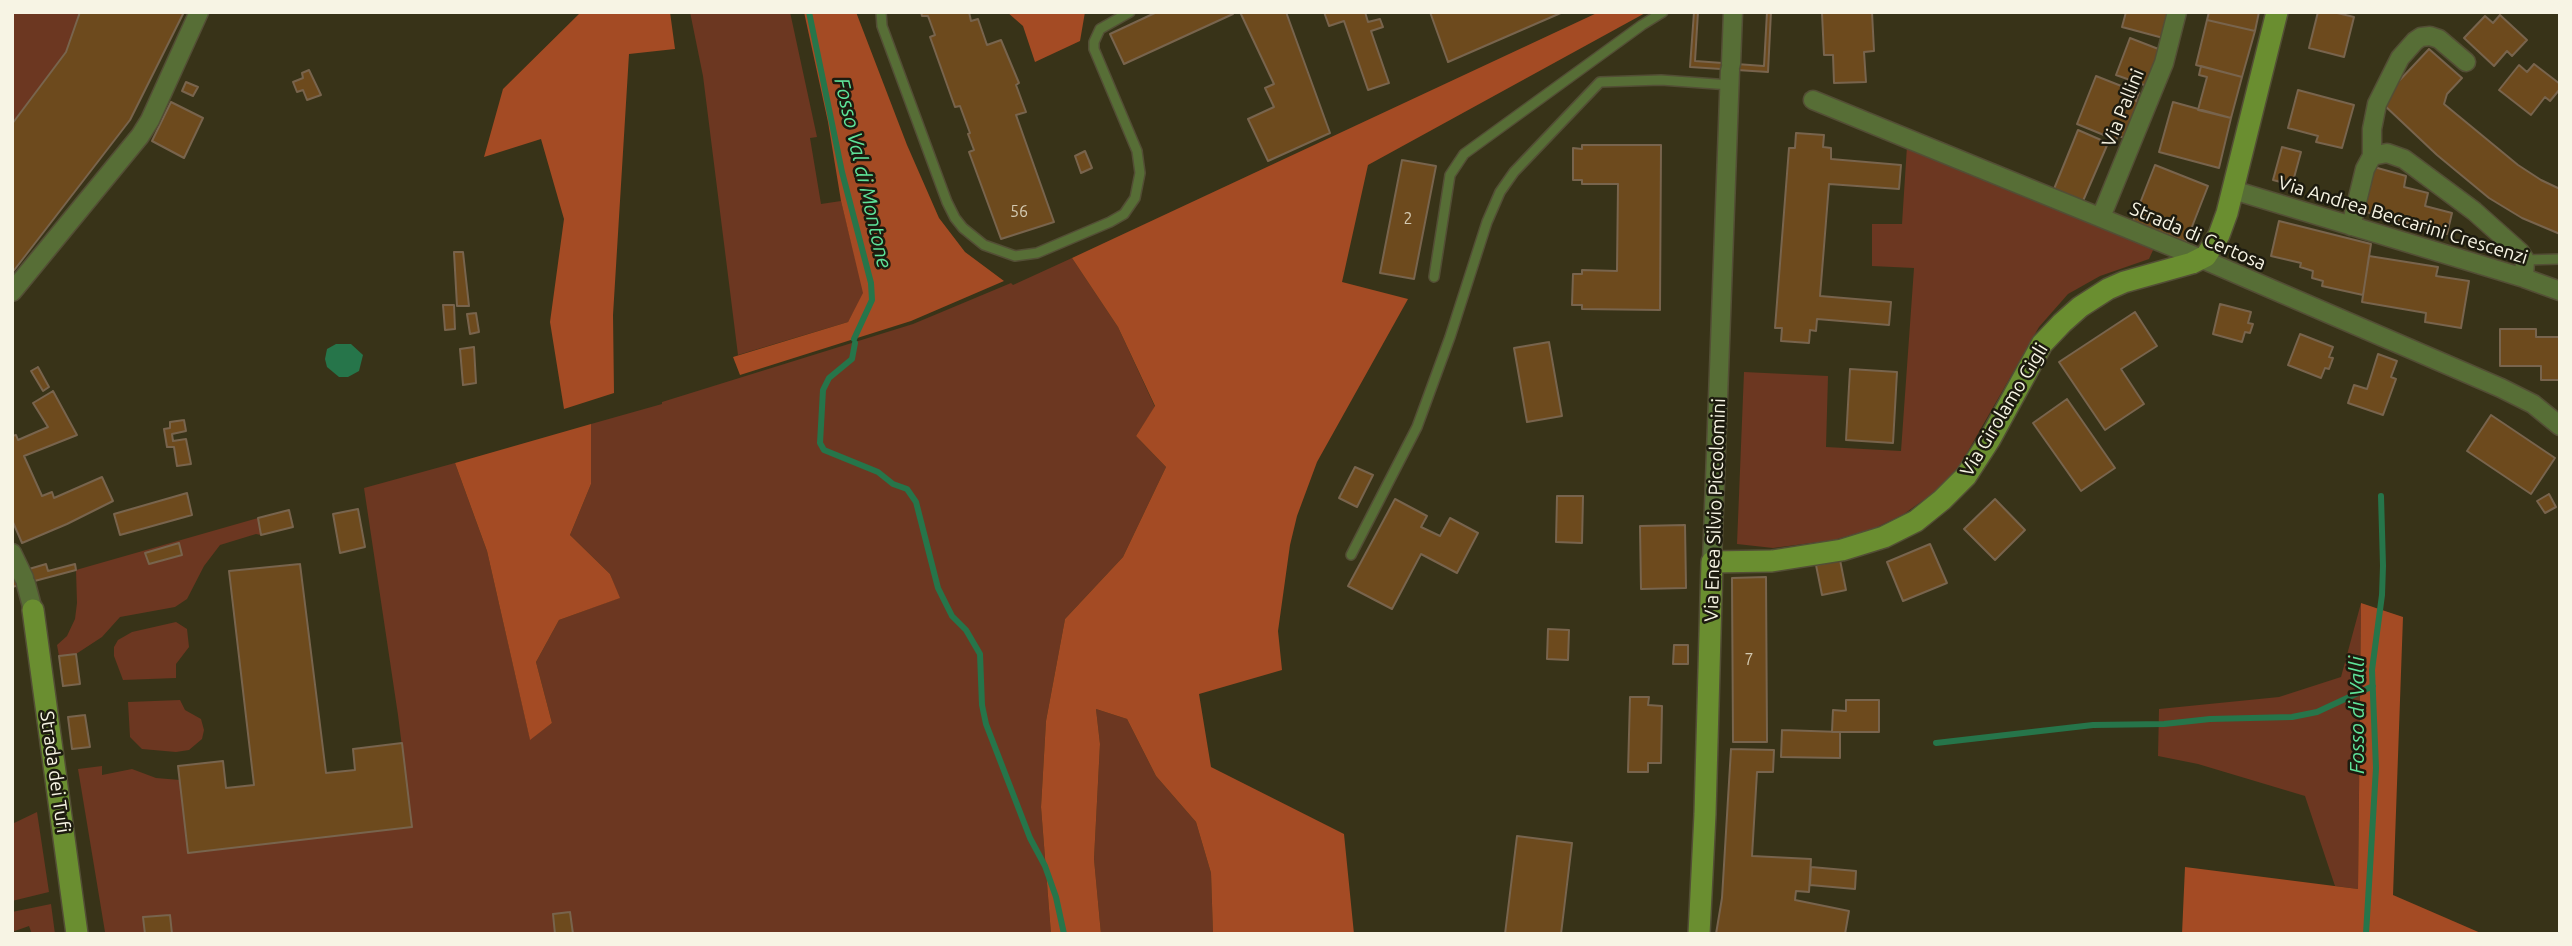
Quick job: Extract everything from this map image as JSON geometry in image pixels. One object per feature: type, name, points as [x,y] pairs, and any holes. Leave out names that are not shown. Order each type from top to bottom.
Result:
[{"type":"main road","points":[[2202,260],[2219,235],[2277,12]]},
{"type":"main road","name":"Via Girolamo Gigli","points":[[1712,562],[1772,561],[1842,550],[1884,537],[1916,521],[1966,476],[1990,439],[2042,344],[2062,323],[2080,307],[2108,289],[2202,260]]},
{"type":"main road","name":"Via Enea Silvio Piccolomini","points":[[1699,934],[1706,814],[1712,562]]},
{"type":"main road","name":"Strada dei Tufi","points":[[33,610],[77,934]]},
{"type":"street","points":[[12,292],[141,136],[199,12]]},
{"type":"street","name":"Via Enea Silvio Piccolomini","points":[[1712,562],[1733,12]]},
{"type":"street","name":"Via Pallini","points":[[2101,217],[2164,63],[2177,12]]},
{"type":"street","points":[[2351,226],[2365,169],[2372,156],[2372,129],[2377,104],[2393,71],[2410,46],[2421,37],[2434,37],[2466,62]]},
{"type":"street","name":"Strada di Certosa","points":[[1813,100],[2101,217],[2501,388],[2533,404],[2560,426]]},
{"type":"street","points":[[2372,156],[2387,153],[2404,159],[2503,235],[2520,252],[2524,269]]},
{"type":"street","name":"Via Andrea Beccarini Crescenzi","points":[[2232,190],[2351,226],[2524,269],[2560,291]]},
{"type":"street","points":[[12,553],[25,581],[33,610]]},
{"type":"lane","points":[[881,12],[882,26],[955,218],[984,245],[1008,254],[1023,256],[1046,250],[1110,222],[1124,214],[1135,198],[1140,173],[1137,151],[1094,49],[1100,29],[1130,12]]},
{"type":"lane","points":[[1434,277],[1450,174],[1464,154],[1663,12]]},
{"type":"lane","points":[[1352,555],[1412,438],[1450,337],[1486,222],[1500,192],[1514,172],[1600,82],[1661,80],[1730,73]]},
{"type":"lane","points":[[2524,269],[2560,259]]},
{"type":"shaded area","points":[[12,12],[80,12],[66,52],[12,124]]},
{"type":"shaded area","points":[[581,12],[670,12],[675,49],[629,54],[613,315],[614,393],[564,409],[550,322],[564,219],[541,139],[484,157],[503,89]]},
{"type":"shaded area","points":[[690,12],[790,12],[817,137],[810,138],[821,204],[841,201],[864,293],[848,322],[738,355],[703,76]]},
{"type":"shaded area","points":[[804,12],[856,12],[907,145],[939,218],[965,252],[1004,281],[911,321],[740,375],[733,357],[848,322],[863,293],[841,201],[828,122]]},
{"type":"shaded area","points":[[1007,12],[1085,12],[1080,41],[1035,62],[1023,26]]},
{"type":"shaded area","points":[[1599,12],[1647,12],[1368,165],[1342,282],[1408,299],[1317,462],[1297,516],[1290,545],[1278,631],[1282,670],[1199,694],[1211,767],[1344,834],[1354,934],[1213,934],[1211,873],[1196,822],[1156,776],[1127,719],[1096,709],[1100,744],[1094,859],[1101,934],[1051,934],[1041,807],[1046,721],[1065,619],[1123,557],[1166,467],[1136,436],[1155,406],[1118,327],[1072,258]]},
{"type":"shaded area","points":[[1907,146],[2154,248],[2149,259],[2100,276],[2068,294],[2039,327],[1960,465],[1936,491],[1904,514],[1875,528],[1834,540],[1773,548],[1737,544],[1744,372],[1828,376],[1826,447],[1901,451],[1914,268],[1872,266],[1872,224],[1902,224]]},
{"type":"shaded area","points":[[1072,258],[1118,327],[1155,407],[1136,436],[1166,467],[1123,557],[1065,619],[1046,721],[1041,807],[1051,934],[105,932],[78,769],[102,766],[102,775],[132,769],[156,778],[180,780],[189,853],[412,827],[364,488],[455,463],[487,551],[530,739],[552,723],[536,662],[559,620],[619,598],[610,574],[570,535],[591,484],[591,424],[913,324],[1011,283],[1013,285]]},
{"type":"shaded area","points":[[336,344],[351,344],[363,355],[359,371],[348,377],[339,377],[327,367],[327,349]]},
{"type":"shaded area","points":[[591,424],[591,484],[570,535],[610,574],[620,598],[559,620],[536,662],[552,723],[530,740],[487,551],[455,463]]},
{"type":"shaded area","points":[[258,518],[261,535],[256,534],[220,545],[204,566],[187,599],[175,607],[120,617],[102,637],[76,654],[59,656],[57,645],[67,636],[75,619],[76,570]]},
{"type":"shaded area","points":[[2361,603],[2358,889],[2335,886],[2305,796],[2198,764],[2158,756],[2159,709],[2279,697],[2341,677]]},
{"type":"shaded area","points":[[2361,603],[2403,617],[2393,895],[2483,934],[2182,934],[2185,867],[2358,889]]},
{"type":"shaded area","points":[[176,622],[187,629],[189,647],[176,664],[176,678],[123,680],[114,656],[114,647],[118,640],[132,632]]},
{"type":"shaded area","points":[[180,700],[185,710],[201,719],[204,730],[202,739],[189,750],[176,752],[142,749],[130,737],[128,702]]},
{"type":"shaded area","points":[[1096,709],[1127,719],[1156,776],[1196,822],[1211,873],[1213,934],[1101,934],[1094,859],[1100,744]]},
{"type":"shaded area","points":[[37,812],[49,892],[12,901],[12,824]]},
{"type":"shaded area","points":[[51,904],[55,934],[32,934],[29,926],[12,932],[12,912]]},
{"type":"building","points":[[80,12],[184,12],[130,120],[12,273],[12,124],[66,52]]},
{"type":"building","points":[[921,12],[969,12],[971,21],[978,19],[987,45],[1001,40],[1019,83],[1016,85],[1026,112],[1016,115],[1054,222],[1001,239],[969,152],[974,150],[968,134],[970,133],[960,106],[955,107],[930,37],[935,35],[928,16],[922,16]]},
{"type":"building","points":[[1157,12],[1233,14],[1124,64],[1110,34]]},
{"type":"building","points":[[1240,12],[1286,12],[1330,133],[1268,161],[1248,119],[1274,107],[1265,88],[1274,84]]},
{"type":"building","points":[[1324,12],[1365,12],[1368,22],[1380,19],[1383,27],[1371,31],[1389,83],[1368,90],[1344,21],[1329,26]]},
{"type":"building","points":[[1430,12],[1563,12],[1448,62]]},
{"type":"building","points":[[1694,12],[1698,12],[1695,61],[1764,66],[1767,12],[1771,12],[1768,72],[1690,67]]},
{"type":"building","points":[[1872,12],[1874,51],[1864,52],[1866,82],[1834,83],[1833,55],[1824,55],[1822,13]]},
{"type":"building","points":[[2126,12],[2171,12],[2167,39],[2122,27]]},
{"type":"building","points":[[2209,12],[2259,12],[2255,31],[2207,20]]},
{"type":"building","points":[[2318,12],[2354,17],[2344,57],[2309,48]]},
{"type":"building","points":[[2500,15],[2527,40],[2512,56],[2507,51],[2494,66],[2464,38],[2485,16],[2493,23]]},
{"type":"building","points":[[2207,20],[2255,31],[2242,77],[2196,65]]},
{"type":"building","points":[[2130,38],[2161,50],[2147,86],[2116,75]]},
{"type":"building","points":[[2429,49],[2462,78],[2447,94],[2444,104],[2518,165],[2560,189],[2560,234],[2522,218],[2489,198],[2437,155],[2384,105],[2397,83]]},
{"type":"building","points":[[2534,64],[2560,84],[2560,89],[2550,101],[2545,97],[2531,115],[2499,90],[2519,65],[2527,72]]},
{"type":"building","points":[[2201,66],[2242,77],[2231,118],[2198,110],[2207,77],[2199,75]]},
{"type":"building","points":[[309,70],[321,95],[307,100],[303,90],[297,92],[293,82],[303,78],[302,73]]},
{"type":"building","points":[[2096,76],[2139,93],[2136,101],[2139,102],[2125,138],[2118,136],[2116,140],[2077,124]]},
{"type":"building","points":[[186,82],[198,87],[193,96],[182,91]]},
{"type":"building","points":[[2298,90],[2354,105],[2342,148],[2316,142],[2318,136],[2288,128]]},
{"type":"building","points":[[171,102],[203,118],[184,158],[152,141]]},
{"type":"building","points":[[2173,102],[2231,118],[2219,168],[2159,152]]},
{"type":"building","points":[[2078,130],[2108,143],[2083,201],[2054,189]]},
{"type":"building","points":[[1796,133],[1824,135],[1823,147],[1831,148],[1831,159],[1901,165],[1899,189],[1829,184],[1820,296],[1891,302],[1889,325],[1817,319],[1816,331],[1810,330],[1809,343],[1781,341],[1782,328],[1775,328],[1789,148],[1795,148]]},
{"type":"building","points":[[1582,145],[1661,145],[1660,310],[1582,309],[1582,305],[1572,305],[1573,274],[1582,274],[1582,270],[1617,271],[1618,184],[1582,184],[1582,180],[1573,180],[1573,148],[1582,149]]},
{"type":"building","points":[[2282,147],[2301,152],[2292,185],[2273,180]]},
{"type":"building","points":[[1085,151],[1092,168],[1081,173],[1075,156]]},
{"type":"building","points":[[1402,160],[1436,166],[1414,279],[1380,273]]},
{"type":"building","points":[[2155,165],[2208,186],[2186,242],[2133,221]]},
{"type":"building","points":[[2374,167],[2406,176],[2404,187],[2428,193],[2425,206],[2452,213],[2447,234],[2362,211]]},
{"type":"building","points":[[2279,221],[2371,244],[2363,295],[2322,286],[2323,281],[2312,278],[2313,271],[2300,267],[2301,263],[2271,256]]},
{"type":"building","points":[[454,252],[463,252],[469,306],[457,306]]},
{"type":"building","points":[[2369,256],[2438,267],[2436,276],[2469,281],[2461,328],[2425,322],[2426,313],[2362,302]]},
{"type":"building","points":[[2220,304],[2251,312],[2248,323],[2253,324],[2250,333],[2245,332],[2242,342],[2213,334]]},
{"type":"building","points":[[443,305],[454,305],[455,329],[445,330]]},
{"type":"building","points":[[2135,312],[2157,346],[2121,369],[2144,404],[2105,430],[2059,362]]},
{"type":"building","points":[[476,313],[479,332],[470,334],[467,314]]},
{"type":"building","points":[[2500,329],[2536,329],[2536,337],[2560,337],[2560,380],[2541,380],[2541,366],[2500,366]]},
{"type":"building","points":[[2300,334],[2333,347],[2329,357],[2333,358],[2329,369],[2325,368],[2321,378],[2288,365]]},
{"type":"building","points":[[1549,342],[1562,416],[1527,422],[1514,348]]},
{"type":"building","points":[[474,347],[476,383],[463,385],[460,349]]},
{"type":"building","points":[[2378,354],[2397,361],[2391,377],[2396,379],[2383,415],[2348,403],[2354,385],[2367,389]]},
{"type":"building","points":[[38,367],[49,387],[43,391],[31,371]]},
{"type":"building","points":[[1850,369],[1897,372],[1893,443],[1846,440]]},
{"type":"building","points":[[53,391],[77,435],[24,456],[42,496],[52,492],[54,498],[102,477],[113,501],[22,543],[12,520],[12,436],[16,435],[18,440],[48,427],[33,403]]},
{"type":"building","points":[[2067,399],[2115,468],[2081,491],[2033,423]]},
{"type":"building","points":[[2491,415],[2555,458],[2531,494],[2467,451]]},
{"type":"building","points":[[184,420],[186,431],[172,434],[173,441],[186,439],[191,464],[177,466],[174,447],[167,447],[164,429],[170,428],[170,422]]},
{"type":"building","points":[[1355,467],[1373,475],[1357,507],[1339,498]]},
{"type":"building","points":[[187,493],[192,515],[120,535],[114,514]]},
{"type":"building","points":[[2549,494],[2556,507],[2545,513],[2537,501]]},
{"type":"building","points":[[1557,496],[1583,496],[1582,543],[1556,542]]},
{"type":"building","points":[[1395,499],[1427,516],[1421,527],[1440,536],[1450,518],[1478,533],[1457,573],[1421,554],[1392,609],[1348,586]]},
{"type":"building","points":[[1995,499],[2025,530],[1995,560],[1964,529]]},
{"type":"building","points":[[358,509],[365,547],[340,553],[333,514]]},
{"type":"building","points":[[289,510],[293,527],[261,535],[258,518]]},
{"type":"building","points":[[1685,525],[1686,588],[1641,589],[1640,526]]},
{"type":"building","points":[[179,543],[182,555],[149,564],[145,553]]},
{"type":"building","points":[[1930,544],[1947,583],[1903,601],[1887,562]]},
{"type":"building","points":[[1840,560],[1846,590],[1822,595],[1816,565]]},
{"type":"building","points":[[46,564],[48,571],[75,564],[76,570],[12,587],[12,574],[32,576],[29,569]]},
{"type":"building","points":[[300,564],[326,773],[355,770],[353,749],[402,743],[412,827],[188,853],[178,766],[223,761],[226,788],[254,785],[229,571]]},
{"type":"building","points":[[1766,577],[1767,742],[1733,742],[1732,578]]},
{"type":"building","points":[[1548,629],[1569,630],[1568,660],[1547,659]]},
{"type":"building","points":[[1674,645],[1688,645],[1688,664],[1673,664]]},
{"type":"building","points":[[76,654],[80,684],[63,686],[59,656]]},
{"type":"building","points":[[1630,697],[1649,697],[1648,705],[1662,706],[1661,763],[1648,763],[1648,772],[1628,772]]},
{"type":"building","points":[[1846,700],[1879,700],[1879,732],[1832,732],[1833,710],[1846,711]]},
{"type":"building","points":[[85,715],[90,747],[72,749],[68,717]]},
{"type":"building","points":[[1782,730],[1840,732],[1840,758],[1781,757]]},
{"type":"building","points":[[1731,749],[1774,750],[1773,772],[1757,772],[1752,856],[1811,859],[1809,892],[1796,891],[1795,900],[1849,911],[1845,934],[1716,934],[1722,898]]},
{"type":"building","points":[[1517,836],[1572,843],[1561,934],[1505,934]]},
{"type":"building","points":[[1811,867],[1856,871],[1855,889],[1810,885]]},
{"type":"building","points":[[570,912],[573,934],[555,934],[553,914]]},
{"type":"building","points":[[170,915],[172,934],[145,934],[143,917]]},
{"type":"waterway","name":"Fosso Val di Montone","points":[[809,12],[842,172],[871,283],[872,300],[854,339]]},
{"type":"waterway","name":"Fosso Val di Montone","points":[[855,343],[852,359],[829,378],[823,390],[820,443],[824,450],[878,472],[893,484],[907,489],[916,502],[938,588],[952,616],[966,630],[980,654],[982,705],[986,724],[1030,838],[1045,866],[1056,897],[1064,934]]},
{"type":"waterway","name":"Fosso di Valli","points":[[2366,934],[2376,768],[2372,670],[2383,566],[2381,496]]},
{"type":"waterway","points":[[1936,743],[2093,725],[2292,717],[2317,712],[2373,686]]}]
